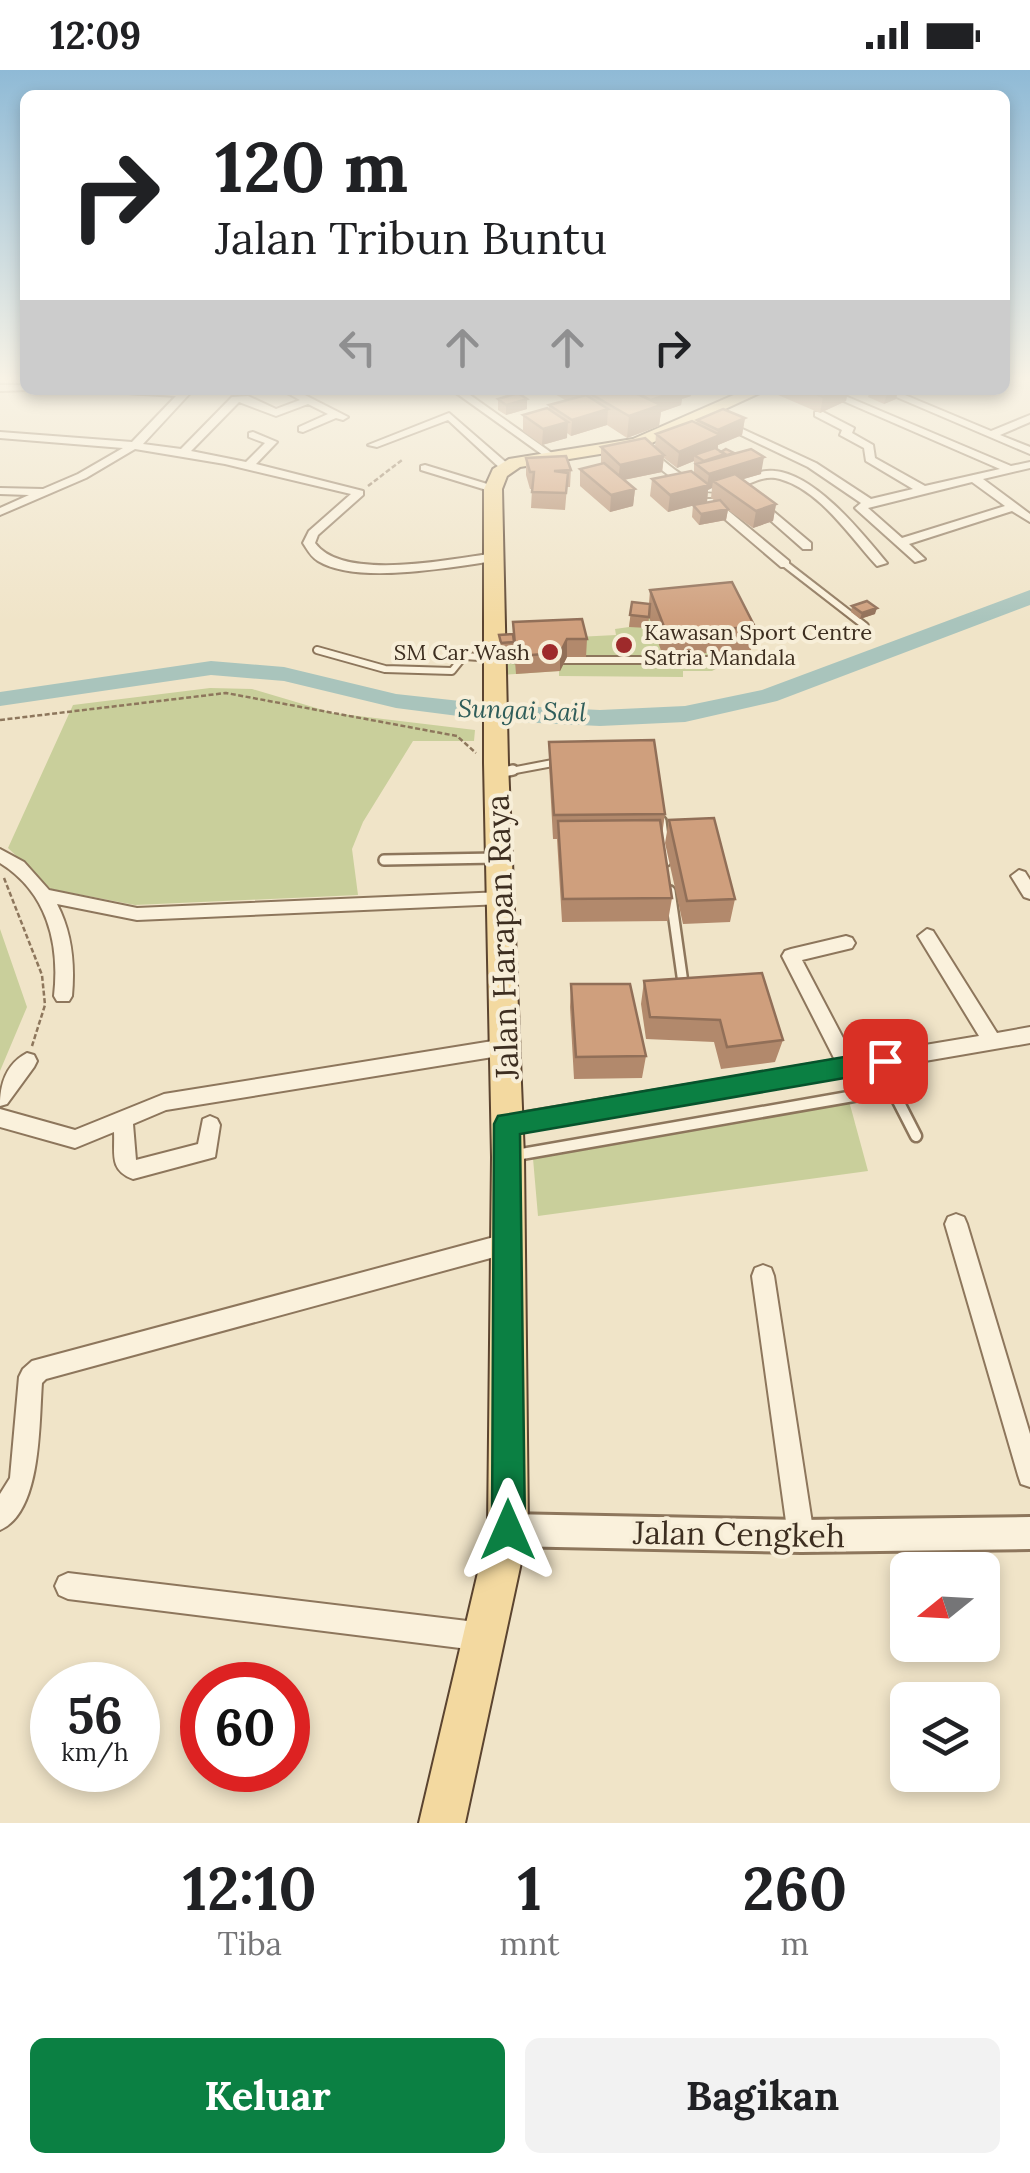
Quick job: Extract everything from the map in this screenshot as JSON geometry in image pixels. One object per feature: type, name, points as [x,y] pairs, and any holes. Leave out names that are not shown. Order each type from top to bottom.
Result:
[{"type":"main road","points":[[494,666],[493,488],[505,467],[539,459]]},
{"type":"main road","name":"Jalan Harapan Raya","points":[[442,1823],[508,1530],[508,1141],[494,666]]},
{"type":"street","points":[[0,512],[48,492],[109,459]]},
{"type":"street","points":[[218,459],[359,493]]},
{"type":"street","points":[[248,466],[255,459]]},
{"type":"street","points":[[496,459],[505,467]]},
{"type":"street","points":[[657,459],[785,564]]},
{"type":"street","points":[[796,459],[869,503]]},
{"type":"street","points":[[870,459],[921,489]]},
{"type":"street","points":[[985,459],[1009,469]]},
{"type":"street","points":[[919,558],[861,508],[921,489],[1030,464]]},
{"type":"street","points":[[425,468],[493,488]]},
{"type":"street","points":[[698,491],[714,492],[768,475],[798,484],[822,501],[881,563]]},
{"type":"street","points":[[975,479],[1030,519]]},
{"type":"street","points":[[732,486],[776,517],[807,546]]},
{"type":"street","points":[[0,492],[48,492]]},
{"type":"street","points":[[359,493],[313,533],[309,543],[319,560],[330,566],[366,570],[495,558]]},
{"type":"street","points":[[902,542],[1014,507]]},
{"type":"street","points":[[0,855],[16,863],[44,895],[66,953],[62,996]]},
{"type":"street","points":[[1019,876],[1030,893]]},
{"type":"street","points":[[44,895],[133,914],[502,898]]},
{"type":"street","points":[[927,936],[992,1040]]},
{"type":"street","points":[[846,942],[791,956],[849,1068]]},
{"type":"street","points":[[508,1141],[849,1068],[1030,1035]]},
{"type":"street","points":[[0,1118],[69,1139],[173,1100],[505,1047]]},
{"type":"street","points":[[0,1098],[27,1061]]},
{"type":"street","points":[[123,1119],[126,1166],[133,1170],[208,1151],[210,1125]]},
{"type":"street","points":[[956,1224],[1030,1475]]},
{"type":"street","points":[[0,1517],[22,1482],[31,1377],[40,1369],[509,1243]]},
{"type":"street","points":[[763,1276],[801,1536]]},
{"type":"street","name":"Jalan Cengkeh","points":[[508,1530],[801,1536],[1030,1534]]},
{"type":"street","points":[[68,1586],[484,1637]]},
{"type":"lane","points":[[785,564],[865,626]]},
{"type":"lane","points":[[317,650],[385,669],[452,671],[464,656],[494,666],[534,660]]},
{"type":"lane","points":[[554,660],[712,660]]},
{"type":"lane","points":[[496,768],[566,761]]},
{"type":"lane","points":[[659,804],[684,995]]},
{"type":"lane","points":[[384,860],[500,858]]},
{"type":"lane","points":[[508,1141],[888,1090],[894,1094],[916,1136]]},
{"type":"path","points":[[359,493],[402,460]]},
{"type":"path","points":[[0,720],[226,693],[456,736],[496,768]]},
{"type":"path","points":[[0,872],[42,975],[46,1005],[27,1061]]},
{"type":"green space","name":"Kawasan Sport Centre Satria Mandala","points":[[728,605],[751,650],[712,671],[683,671],[683,677],[559,676],[559,671],[502,675],[500,641],[616,635],[615,629],[629,627],[631,614]]},
{"type":"green space","points":[[210,688],[252,689],[333,713],[475,730],[474,741],[413,741],[363,822],[352,849],[358,895],[135,905],[51,889],[8,848],[73,705]]},
{"type":"green space","points":[[0,929],[27,1007],[0,1071]]},
{"type":"green space","points":[[849,1101],[868,1171],[538,1216],[532,1147]]},
{"type":"building","points":[[526,459],[567,459],[571,470],[554,471],[568,473],[566,493],[532,492],[534,472],[530,472]]},
{"type":"building","points":[[613,459],[647,459],[620,465]]},
{"type":"building","points":[[715,459],[758,459],[709,474],[696,464]]},
{"type":"building","points":[[604,463],[635,489],[611,495],[580,469]]},
{"type":"building","points":[[691,471],[709,485],[670,495],[652,479]]},
{"type":"building","points":[[735,474],[776,504],[756,511],[713,481]]},
{"type":"building","points":[[720,500],[728,509],[701,514],[693,505]]},
{"type":"building","points":[[732,582],[755,627],[666,632],[650,590]]},
{"type":"building","points":[[867,601],[877,608],[862,613],[852,606]]},
{"type":"building","points":[[632,602],[650,604],[649,617],[630,615]]},
{"type":"building","points":[[582,619],[587,639],[567,639],[560,653],[516,656],[513,622]]},
{"type":"building","points":[[513,634],[514,642],[501,643],[499,635]]},
{"type":"building","points":[[654,740],[665,814],[554,815],[549,742]]},
{"type":"building","points":[[714,818],[735,899],[687,901],[669,820]]},
{"type":"building","points":[[660,820],[672,898],[563,899],[558,821]]},
{"type":"building","points":[[762,973],[783,1040],[727,1047],[720,1020],[650,1017],[644,981]]},
{"type":"building","points":[[571,984],[630,984],[646,1056],[576,1057]]},
{"type":"waterway","name":"Sungai Sail","points":[[0,699],[211,668],[284,674],[396,701],[497,713],[600,718],[685,714],[768,696],[1030,597]]},
{"type":"place","name":"Kawasan Sport Centre Satria Mandala","points":[[624,645]]},
{"type":"place","name":"SM Car Wash","points":[[550,652]]},
{"type":"route","points":[[508,1530],[507,1124],[885,1061]]}]
